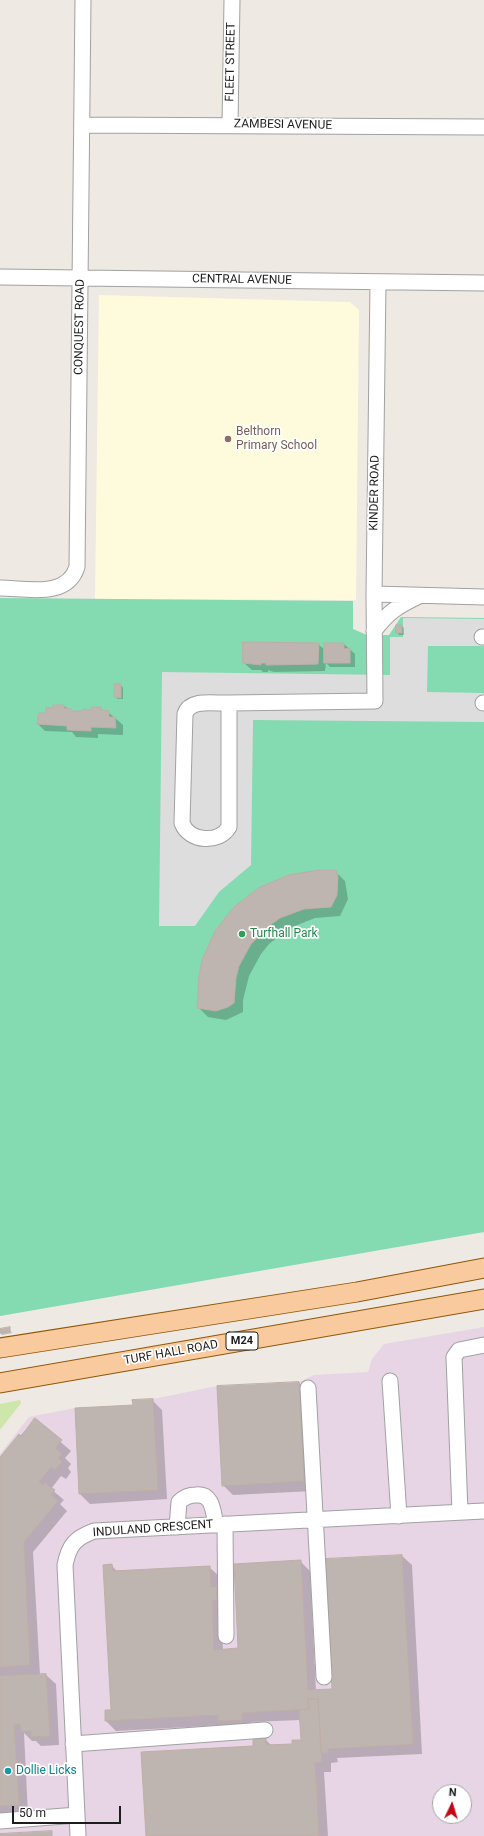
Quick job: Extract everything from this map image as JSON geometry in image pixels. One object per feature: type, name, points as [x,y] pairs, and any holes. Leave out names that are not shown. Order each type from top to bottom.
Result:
[{"type":"main road","points":[[0,1348],[357,1292],[484,1268]]},
{"type":"main road","name":"TURF HALL ROAD","points":[[0,1383],[484,1299]]},
{"type":"main road","points":[[0,1392],[36,1376]]},
{"type":"street","name":"CONQUEST ROAD","points":[[0,588],[57,588],[68,582],[77,567],[83,0]]},
{"type":"street","name":"FLEET STREET","points":[[230,125],[232,0]]},
{"type":"street","name":"ZAMBESI AVENUE","points":[[82,125],[484,127]]},
{"type":"street","name":"CENTRAL AVENUE","points":[[0,277],[484,283]]},
{"type":"street","name":"KINDER ROAD","points":[[229,703],[374,701],[378,282]]},
{"type":"street","points":[[374,594],[484,597]]},
{"type":"street","points":[[374,631],[385,616],[394,609],[422,595]]},
{"type":"street","points":[[229,703],[229,827],[223,835],[214,838],[194,836],[184,829],[182,823],[185,714],[187,708],[193,704],[229,703]]},
{"type":"street","points":[[460,1512],[454,1357],[459,1350],[484,1345]]},
{"type":"street","points":[[390,1381],[399,1516]]},
{"type":"street","points":[[308,1388],[314,1520],[324,1677]]},
{"type":"street","points":[[178,1527],[179,1502],[186,1496],[203,1495],[210,1501],[220,1525],[226,1636]]},
{"type":"street","name":"INDULAND CRESCENT","points":[[78,1836],[64,1565],[67,1551],[75,1541],[94,1531],[484,1511]]},
{"type":"street","points":[[74,1744],[265,1730]]},
{"type":"street","points":[[0,1821],[77,1815]]},
{"type":"shaded area","name":"Belthorn Primary School","points":[[99,295],[350,302],[359,310],[356,600],[95,599]]},
{"type":"shaded area","points":[[403,618],[484,619],[484,646],[428,646],[427,692],[484,693],[484,722],[253,720],[251,865],[219,892],[195,926],[159,926],[162,672],[390,675],[390,637],[403,637]]},
{"type":"shaded area","points":[[484,1327],[484,1836],[0,1836],[0,1454],[29,1417],[75,1408],[133,1405],[132,1400],[153,1399],[217,1386],[299,1382],[314,1375],[368,1372],[372,1359],[384,1344]]},
{"type":"green space","name":"Turfhall Park","points":[[0,598],[353,601],[353,629],[367,635],[389,635],[401,617],[484,618],[484,1232],[0,1316]]},
{"type":"green space","points":[[20,1400],[21,1403],[0,1430],[0,1404]]},
{"type":"building","points":[[396,625],[402,625],[402,633],[396,633]]},
{"type":"building","points":[[243,642],[319,643],[318,664],[266,665],[266,663],[261,663],[261,665],[243,663]]},
{"type":"building","points":[[324,643],[344,643],[344,649],[350,648],[350,663],[324,663]]},
{"type":"building","points":[[115,684],[121,684],[121,698],[114,697]]},
{"type":"building","points":[[53,705],[64,705],[64,708],[72,709],[72,711],[83,711],[83,709],[91,710],[91,707],[101,707],[101,710],[109,711],[109,717],[115,717],[116,728],[91,727],[91,731],[67,730],[67,726],[37,724],[39,713],[46,713],[46,707],[53,708]]},
{"type":"building","points":[[320,870],[336,870],[338,876],[337,895],[331,907],[304,909],[280,918],[269,926],[251,944],[239,966],[236,978],[234,1003],[228,1007],[216,1011],[197,1008],[199,976],[202,960],[215,931],[235,906],[260,887],[289,875]]},
{"type":"building","points":[[10,1327],[10,1331],[0,1333],[0,1329]]},
{"type":"building","points":[[299,1382],[304,1481],[222,1486],[217,1386]]},
{"type":"building","points":[[153,1399],[158,1490],[79,1494],[75,1408],[133,1405],[132,1400]]},
{"type":"building","points":[[35,1418],[62,1440],[55,1448],[62,1454],[58,1458],[62,1462],[55,1470],[51,1467],[39,1482],[43,1485],[45,1483],[55,1490],[51,1495],[58,1501],[24,1542],[30,1665],[0,1667],[0,1457],[19,1434],[21,1436]]},
{"type":"building","points":[[402,1555],[413,1744],[328,1749],[328,1753],[321,1753],[318,1699],[308,1699],[309,1709],[242,1713],[242,1720],[218,1721],[218,1715],[105,1721],[105,1710],[111,1710],[103,1565],[112,1564],[113,1571],[210,1566],[211,1587],[216,1587],[217,1600],[212,1600],[214,1650],[238,1648],[234,1564],[301,1560],[308,1690],[332,1689],[325,1559]]},
{"type":"building","name":"Dollie Licks","points":[[46,1674],[50,1736],[31,1737],[31,1731],[21,1732],[20,1724],[14,1725],[19,1805],[0,1806],[0,1676]]},
{"type":"building","points":[[308,1699],[318,1699],[322,1762],[315,1763],[319,1836],[146,1836],[141,1752],[253,1746],[253,1739],[266,1738],[266,1745],[292,1744],[292,1740],[301,1740],[299,1710],[309,1709]]},
{"type":"building","points":[[52,1831],[52,1836],[0,1836],[0,1834]]},
{"type":"place","name":"Belthorn Primary School","points":[[228,439]]},
{"type":"place","name":"Turfhall Park","points":[[242,934]]},
{"type":"place","name":"Dollie Licks","points":[[8,1771]]}]
